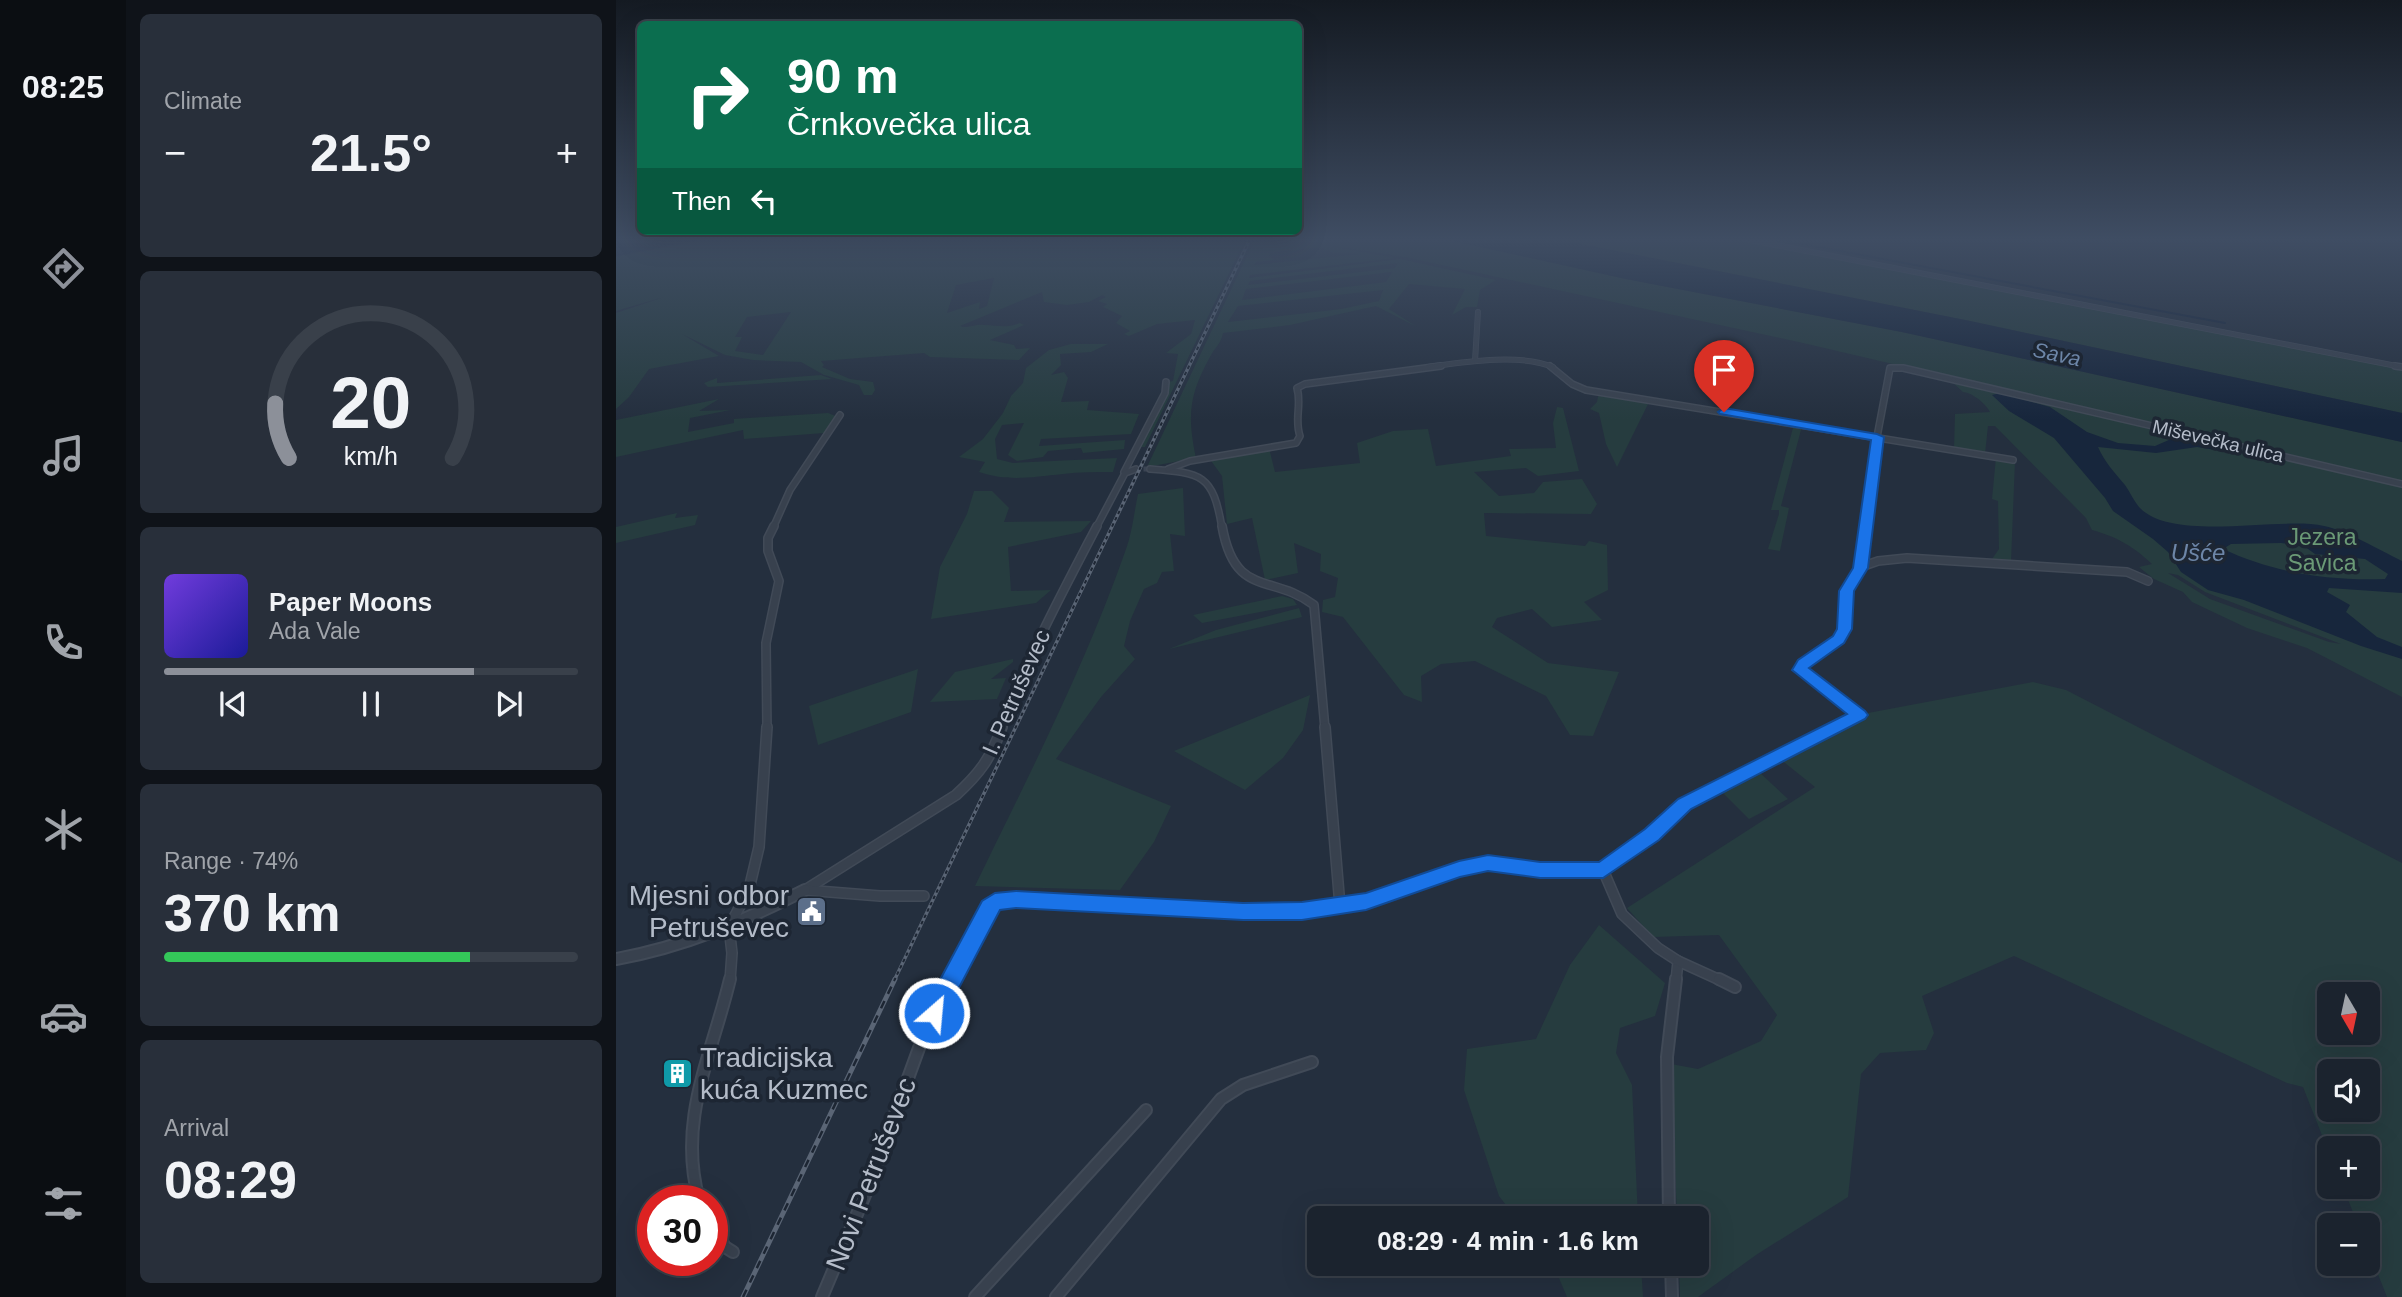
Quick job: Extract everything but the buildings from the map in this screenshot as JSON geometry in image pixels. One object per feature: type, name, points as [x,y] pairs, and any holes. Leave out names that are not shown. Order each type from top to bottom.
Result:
[{"type":"street","points":[[2058,300],[2402,366]]},
{"type":"street","points":[[1475,361],[1478,312]]},
{"type":"street","points":[[1168,469],[1190,461],[1296,443],[1300,436],[1296,424],[1301,403],[1297,388],[1305,384],[1475,361],[1544,363],[1557,369],[1572,384],[1586,390],[2013,460]]},
{"type":"street","name":"Miševečka ulica","points":[[1877,437],[1889,370],[1899,367],[2402,484]]},
{"type":"street","name":"I. Petruševec","points":[[616,959],[663,949],[729,927],[805,890],[956,795],[985,764],[1044,629],[1165,393],[1166,382]]},
{"type":"street","points":[[695,1185],[691,1171],[692,1127],[704,1065],[730,981],[732,953],[729,927],[749,889],[759,847],[767,740],[766,643],[779,581],[768,551],[768,538],[790,490],[840,415]]},
{"type":"street","points":[[1150,469],[1197,474],[1213,486],[1225,542],[1234,561],[1247,577],[1305,597],[1314,605],[1340,906],[1366,902],[1459,869],[1488,863],[1540,870],[1603,870],[1652,835],[1684,804],[1859,715],[1800,670],[1803,664],[1841,636],[1846,620],[1847,591],[1861,568],[1877,437]]},
{"type":"street","points":[[1125,473],[1136,469]]},
{"type":"street","points":[[1861,568],[1886,560],[1918,559],[2127,572],[2148,581]]},
{"type":"street","points":[[1603,870],[1622,914],[1658,948],[1678,961],[1735,987]]},
{"type":"street","points":[[805,890],[880,896],[924,895]]},
{"type":"street","name":"Novi Petruševec","points":[[822,1297],[868,1188],[924,1036],[989,908],[995,902],[1016,900],[1243,911],[1302,911],[1340,906]]},
{"type":"street","points":[[1669,1206],[1668,1057],[1678,961]]},
{"type":"street","points":[[1056,1297],[1221,1099],[1243,1085],[1312,1062]]},
{"type":"street","points":[[975,1297],[1146,1110]]},
{"type":"street","points":[[728,1249],[733,1252]]},
{"type":"street","points":[[1671,1276],[1672,1297]]},
{"type":"green space","points":[[616,300],[655,300],[616,311]]},
{"type":"green space","points":[[656,300],[951,300],[947,313],[980,302],[979,309],[987,306],[989,300],[1024,300],[960,326],[1006,326],[1020,323],[1024,325],[990,340],[1014,345],[1016,349],[1030,348],[1019,360],[930,357],[924,353],[821,361],[824,365],[822,367],[850,379],[873,382],[875,390],[872,395],[864,395],[859,385],[824,375],[801,362],[753,360],[725,355],[682,334],[719,356],[649,369],[629,397],[616,409],[616,313]],"holes":[[[791,312],[763,355],[735,351],[742,337],[735,337],[747,317]]]},
{"type":"green space","points":[[1044,300],[1094,300],[1067,305],[1044,302]]},
{"type":"green space","points":[[1216,300],[1145,447],[1137,447],[1168,382],[1173,381],[1178,354],[1166,353],[1191,334],[1195,320],[1157,324],[1129,336],[1124,334],[1130,331],[1116,323],[1122,316],[1103,307],[1107,304],[1098,301]]},
{"type":"green space","points":[[1226,300],[1297,300],[1238,306],[1228,322],[1341,309],[1380,300],[1397,300],[1389,309],[1417,327],[1376,306],[1290,325],[1223,333],[1203,370],[1194,394],[1191,429],[1196,458],[1147,467]]},
{"type":"green space","points":[[1460,300],[1478,300],[1477,307],[1466,307],[1452,315]]},
{"type":"green space","points":[[1602,300],[1733,300],[1902,332],[2402,442],[2402,483],[1803,343]]},
{"type":"green space","points":[[1862,300],[2051,300],[2402,368],[2402,413]]},
{"type":"green space","points":[[1071,344],[1108,344],[1091,352],[1060,354],[1061,365],[1051,375],[1064,372],[1068,378],[1061,402],[1089,401],[1087,410],[1139,414],[1131,434],[1041,439],[1039,446],[1125,440],[1124,449],[1083,453],[1081,448],[1048,451],[1043,457],[1017,461],[1008,455],[1024,423],[1002,425],[995,439],[997,459],[1013,463],[1117,458],[1113,472],[1000,477],[979,472],[985,462],[959,457],[983,439],[1003,413],[1011,396],[1023,383],[1026,368],[1049,350]]},
{"type":"green space","points":[[821,375],[832,379],[708,387],[704,383],[717,378],[717,383]]},
{"type":"green space","name":"Jezera Savica","points":[[1950,380],[2402,485],[2402,697],[2307,648],[2247,628],[2192,602],[2183,592],[2154,579],[2139,567],[2152,564],[2124,543],[2092,530],[2086,518],[1995,426],[1988,426],[1985,454],[1954,449],[1955,414],[1990,412],[1978,399],[1963,392]],"holes":[[[2168,573],[2178,575],[2205,592],[2341,644],[2210,599]]]},
{"type":"green space","points":[[1599,392],[1650,400],[1617,467],[1606,444],[1599,413],[1590,409],[1597,402]]},
{"type":"green space","points":[[719,399],[699,411],[730,410],[690,418],[688,432],[734,423],[734,419],[828,413],[838,417],[824,433],[744,439],[743,430],[616,457],[616,420]]},
{"type":"green space","points":[[1557,407],[1563,408],[1579,471],[1538,476],[1526,468],[1474,472],[1499,496],[1534,493],[1543,482],[1582,479],[1597,504],[1591,514],[1484,513],[1486,536],[1585,546],[1589,541],[1607,545],[1608,590],[1584,602],[1602,620],[1552,627],[1532,609],[1497,618],[1492,627],[1548,663],[1619,672],[1593,736],[1570,735],[1546,696],[1475,661],[1441,664],[1421,676],[1422,702],[1404,695],[1343,617],[1322,612],[1323,600],[1335,597],[1338,578],[1320,571],[1321,554],[1294,543],[1298,573],[1265,580],[1252,518],[1227,524],[1222,476],[1209,458],[1269,448],[1275,472],[1360,463],[1357,443],[1393,431],[1428,429],[1436,466],[1511,456],[1509,449],[1556,448],[1553,423]]},
{"type":"green space","points":[[1794,424],[1802,426],[1781,506],[1789,508],[1780,551],[1768,549],[1779,514],[1779,510],[1771,510]]},
{"type":"green space","points":[[1996,457],[2015,461],[2011,562],[1990,562],[1999,549],[1998,501],[1992,499]]},
{"type":"green space","points":[[1183,488],[1185,536],[1170,534],[1174,571],[1162,572],[1157,583],[1144,589],[1130,621],[1124,646],[1135,659],[1101,697],[1056,759],[1171,806],[1154,842],[1120,890],[975,886],[1055,721],[1092,637],[1127,545],[1138,494]]},
{"type":"green space","points":[[974,491],[992,491],[1009,508],[1004,522],[1091,521],[1081,532],[1008,547],[1011,591],[1051,590],[1036,603],[931,619],[940,567],[967,514]]},
{"type":"green space","points":[[677,513],[675,518],[698,515],[695,525],[616,543],[616,527]]},
{"type":"green space","points":[[1282,596],[1293,599],[1297,605],[1202,623],[1193,615]]},
{"type":"green space","points":[[1299,608],[1302,617],[1169,649],[1216,630]]},
{"type":"green space","points":[[1013,659],[1013,662],[991,679],[1006,678],[997,699],[930,702],[955,672]]},
{"type":"green space","points":[[918,669],[911,712],[818,745],[809,706]]},
{"type":"green space","points":[[2033,682],[2066,690],[2402,863],[2402,1297],[2387,1297],[2379,1276],[2380,1213],[2353,1213],[2348,1199],[2380,1199],[2380,1136],[2322,1136],[2303,1087],[2287,1083],[2014,956],[1922,996],[1934,1033],[1926,1050],[1880,1053],[1861,1074],[1848,1197],[1756,1255],[1698,1297],[1680,1297],[1679,1276],[1709,1276],[1709,1206],[1677,1206],[1671,1064],[1698,1069],[1761,1041],[1777,1015],[1719,935],[1653,937],[1627,908],[1815,787],[1780,759],[1868,713]]},
{"type":"green space","points":[[1310,695],[1303,730],[1283,758],[1245,790],[1174,751]]},
{"type":"green space","points":[[1758,771],[1788,799],[1749,819],[1720,790]]},
{"type":"green space","points":[[1599,925],[1665,983],[1655,1016],[1620,1028],[1616,1053],[1632,1085],[1637,1206],[1507,1206],[1499,1196],[1464,1090],[1467,1049],[1536,1039],[1570,965]]},
{"type":"green space","points":[[1558,1276],[1642,1276],[1643,1297],[1567,1297]]},
{"type":"water","name":"Sava","points":[[1733,300],[1862,300],[1970,321],[2402,413],[2402,442],[1902,332]]},
{"type":"water","name":"Ušće","points":[[2000,393],[2050,407],[2087,432],[2118,443],[2155,446],[2178,436],[2239,451],[2197,447],[2156,453],[2098,447],[2139,507],[2155,518],[2176,524],[2200,526],[2324,526],[2353,536],[2402,561],[2402,593],[2329,588],[2327,592],[2350,605],[2346,612],[2377,637],[2402,647],[2402,659],[2361,646],[2244,600],[2208,590],[2181,572],[2168,552],[2153,539],[2113,511],[2054,438],[2009,411],[1992,395]],"holes":[[[2281,543],[2304,546],[2315,554],[2365,559],[2388,574],[2385,579],[2343,579],[2302,574],[2262,564],[2223,549],[2231,544]]]},
{"type":"waterway","points":[[2100,300],[2225,323]]},
{"type":"tunnel","points":[[1136,469],[1150,469]]},
{"type":"railway","points":[[894,981],[1221,300]]},
{"type":"railway","points":[[743,1297],[895,979]]},
{"type":"place","name":"Mjesni odbor Petruševec","points":[[812,911]]},
{"type":"place","name":"Tradicijska kuća Kuzmec","points":[[677,1073]]},
{"type":"route","points":[[934,1013],[989,908],[995,902],[1016,900],[1243,911],[1302,911],[1366,902],[1459,869],[1488,863],[1540,870],[1603,870],[1652,835],[1684,804],[1859,715],[1800,670],[1803,664],[1839,640],[1844,629],[1847,591],[1861,568],[1877,437],[1724,412]]}]
